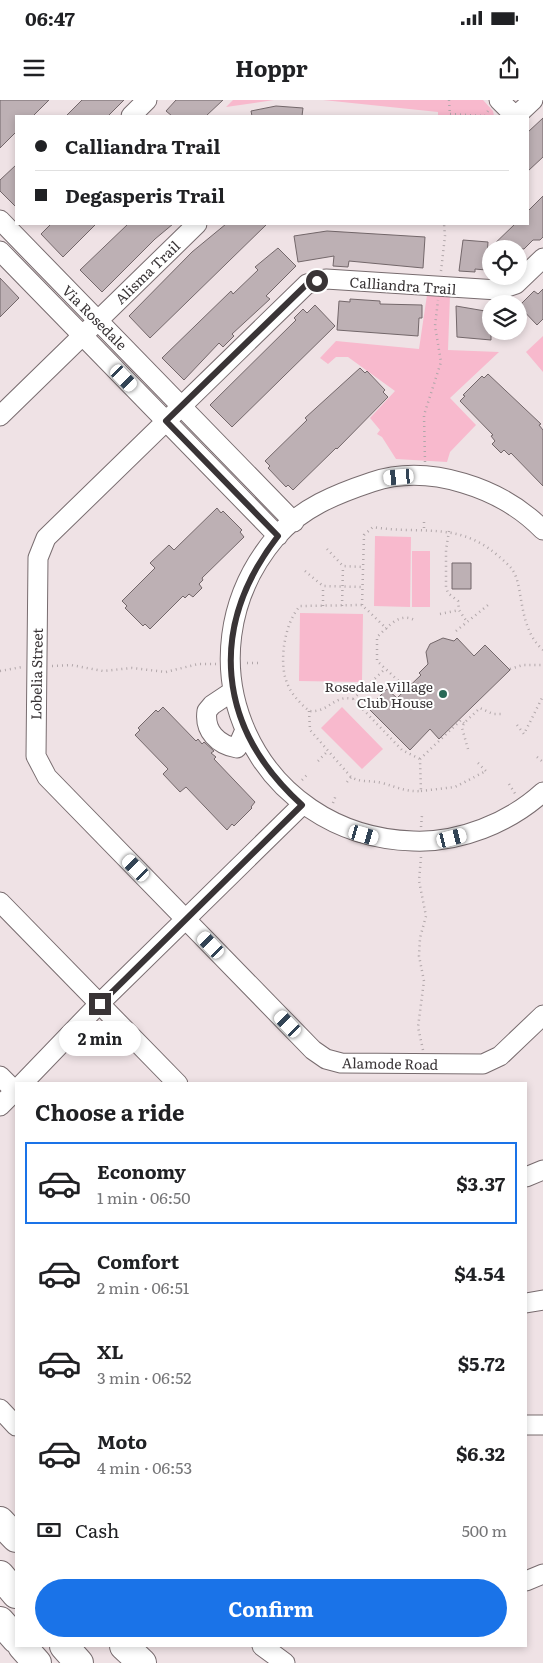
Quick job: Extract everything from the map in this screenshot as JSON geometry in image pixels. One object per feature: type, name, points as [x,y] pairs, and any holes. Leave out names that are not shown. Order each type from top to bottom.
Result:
[{"type":"highway","points":[[0,1521],[15,1537]]},
{"type":"highway","points":[[0,1575],[15,1593]]},
{"type":"highway","points":[[0,1621],[15,1638]]},
{"type":"highway","points":[[23,1647],[37,1663]]},
{"type":"highway","points":[[65,1647],[79,1663]]},
{"type":"highway","points":[[125,1647],[142,1663]]},
{"type":"street","points":[[132,115],[147,100]]},
{"type":"street","points":[[517,115],[533,100]]},
{"type":"street","points":[[496,103],[514,115]]},
{"type":"street","name":"Alisma Trail","points":[[0,416],[196,225]]},
{"type":"street","name":"Via Rosedale","points":[[8,230],[294,522]]},
{"type":"street","name":"Via Rosedale","points":[[0,251],[278,536]]},
{"type":"street","name":"Calliandra Trail","points":[[166,421],[307,284],[326,279],[498,290],[516,284],[543,258]]},
{"type":"street","name":"Lobelia Street","points":[[166,421],[42,545],[38,558],[36,756],[42,772],[186,920]]},
{"type":"street","points":[[540,799],[481,829],[443,840],[421,842],[396,841],[354,832],[302,805],[272,775],[257,754],[245,730],[233,690],[231,650],[239,604],[254,570],[278,536],[316,505],[335,494],[376,480],[413,476],[449,480],[488,492],[514,506],[543,530]]},
{"type":"street","points":[[233,690],[212,705],[207,711],[208,728],[218,741],[227,746],[237,748],[245,730]]},
{"type":"street","points":[[24,1082],[100,1004],[302,805]]},
{"type":"street","points":[[0,902],[176,1082]]},
{"type":"street","name":"Alamode Road","points":[[186,920],[306,1043],[326,1059],[341,1063],[474,1065],[492,1062],[543,1015]]},
{"type":"street","points":[[0,1076],[15,1087]]},
{"type":"street","points":[[0,1106],[15,1091]]},
{"type":"street","points":[[527,1177],[543,1170]]},
{"type":"street","points":[[527,1303],[543,1300]]},
{"type":"street","points":[[0,1409],[15,1425]]},
{"type":"street","points":[[527,1425],[543,1425]]},
{"type":"street","points":[[527,1581],[543,1574]]},
{"type":"street","points":[[263,1647],[285,1663]]},
{"type":"path","points":[[449,100],[450,115]]},
{"type":"path","points":[[486,115],[496,103]]},
{"type":"path","points":[[440,280],[446,236],[444,225]]},
{"type":"path","points":[[425,468],[424,415],[441,362],[435,326],[439,295]]},
{"type":"path","points":[[424,518],[424,528]]},
{"type":"path","points":[[387,629],[362,605],[364,535],[373,526],[394,530],[424,528],[449,531],[487,546],[516,571],[524,619],[532,638],[543,650]]},
{"type":"path","points":[[449,531],[446,550],[446,587],[448,593],[458,601],[459,610],[467,622]]},
{"type":"path","points":[[327,549],[343,566],[363,567]]},
{"type":"path","points":[[342,606],[343,566]]},
{"type":"path","points":[[305,570],[323,586],[362,587]]},
{"type":"path","points":[[323,586],[323,606]]},
{"type":"path","points":[[362,605],[298,608],[290,623],[284,650],[286,680],[294,697],[309,711],[322,711],[342,698],[353,699],[402,750],[420,759]]},
{"type":"path","points":[[456,631],[488,605]]},
{"type":"path","points":[[440,614],[459,610]]},
{"type":"path","points":[[402,684],[377,661],[377,637],[402,617],[416,621]]},
{"type":"path","points":[[241,664],[258,663]]},
{"type":"path","points":[[0,671],[27,666],[71,665],[103,671],[132,668],[166,672],[198,664],[216,664]]},
{"type":"path","points":[[510,669],[523,664],[543,665]]},
{"type":"path","points":[[353,699],[385,669]]},
{"type":"path","points":[[517,724],[524,734],[543,696]]},
{"type":"path","points":[[468,749],[462,728],[480,708],[494,714],[504,714]]},
{"type":"path","points":[[309,711],[310,730],[350,778],[361,782],[382,783],[404,791],[455,787],[486,772],[478,763]]},
{"type":"path","points":[[420,759],[461,720],[464,724]]},
{"type":"path","points":[[318,761],[328,751]]},
{"type":"path","points":[[537,757],[543,762]]},
{"type":"path","points":[[420,759],[422,791]]},
{"type":"path","points":[[347,782],[350,778]]},
{"type":"path","points":[[509,784],[516,792],[515,801]]},
{"type":"path","points":[[421,851],[419,881],[426,916],[420,938],[419,956],[424,981],[418,1027],[423,1042],[424,1064]]},
{"type":"shaded area","points":[[233,100],[274,100],[226,107]]},
{"type":"shaded area","points":[[323,100],[483,100],[493,111],[494,115],[438,115],[438,112]]},
{"type":"shaded area","points":[[427,295],[450,295],[448,350],[499,352],[450,398],[476,425],[450,452],[447,462],[396,459],[382,437],[377,434],[380,430],[370,418],[395,391],[348,357],[336,357],[328,364],[320,358],[336,341],[419,349]]},
{"type":"shaded area","points":[[543,336],[543,372],[526,352]]},
{"type":"shaded area","points":[[375,536],[411,537],[410,607],[374,606]]},
{"type":"shaded area","points":[[412,551],[430,551],[430,607],[412,607]]},
{"type":"shaded area","points":[[300,613],[363,614],[362,682],[299,681]]},
{"type":"shaded area","points":[[342,707],[383,749],[362,769],[321,728]]},
{"type":"building","points":[[0,100],[49,100],[34,115],[15,115],[15,133],[0,148]]},
{"type":"building","points":[[82,100],[124,100],[109,115],[67,115]]},
{"type":"building","points":[[176,100],[223,100],[207,115],[171,115],[166,111]]},
{"type":"building","points":[[276,106],[303,108],[302,115],[252,115],[251,111]]},
{"type":"building","points":[[543,118],[543,157],[529,170],[529,131]]},
{"type":"building","points":[[15,166],[15,206],[0,191],[0,180]]},
{"type":"building","points":[[543,196],[543,237],[540,240],[533,240],[527,246],[527,240],[498,240],[514,225],[529,225],[529,210]]},
{"type":"building","points":[[50,225],[95,225],[63,257],[41,234]]},
{"type":"building","points":[[127,225],[172,225],[155,239],[102,292],[80,270]]},
{"type":"building","points":[[225,225],[266,225],[150,338],[129,316],[192,252]]},
{"type":"building","points":[[327,231],[425,237],[423,268],[349,261],[348,267],[333,266],[334,256],[298,262],[294,236]]},
{"type":"building","points":[[463,240],[482,242],[482,270],[475,269],[475,272],[459,271]]},
{"type":"building","points":[[278,248],[296,266],[266,296],[270,299],[232,334],[234,336],[223,347],[219,343],[184,380],[162,358],[231,291],[233,294],[258,270],[255,267]]},
{"type":"building","points":[[0,278],[19,298],[0,317]]},
{"type":"building","points":[[543,289],[543,319],[537,325],[527,314],[527,298],[534,291],[538,294]]},
{"type":"building","points":[[350,299],[380,301],[380,304],[422,305],[422,318],[419,318],[418,336],[337,330],[339,301],[350,302]]},
{"type":"building","points":[[315,305],[335,326],[232,427],[210,405],[296,320],[294,318],[303,309],[307,313]]},
{"type":"building","points":[[456,306],[482,310],[482,339],[457,337]]},
{"type":"building","points":[[360,368],[365,373],[367,371],[385,390],[383,392],[388,397],[293,490],[288,485],[286,487],[268,468],[270,466],[265,461],[307,420],[305,418]]},
{"type":"building","points":[[488,374],[541,424],[539,425],[543,430],[543,486],[511,453],[509,455],[504,450],[501,453],[492,444],[495,441],[491,436],[493,435],[460,401],[465,396],[463,395],[482,376],[484,378]]},
{"type":"building","points":[[217,508],[221,513],[223,511],[242,530],[240,532],[244,537],[202,578],[203,580],[199,584],[202,588],[193,597],[189,594],[185,598],[183,596],[150,629],[145,624],[143,626],[125,608],[127,606],[122,601],[155,568],[150,563],[169,545],[174,550]]},
{"type":"building","points":[[452,563],[471,563],[471,589],[452,589]]},
{"type":"building","name":"Rosedale Village Club House","points":[[443,638],[454,641],[457,638],[474,656],[485,645],[510,670],[439,739],[430,729],[410,750],[368,708],[387,689],[397,698],[421,675],[419,673],[428,664],[426,652],[430,644]]},
{"type":"building","points":[[163,707],[196,741],[198,739],[202,744],[204,742],[214,751],[211,753],[216,757],[214,759],[255,802],[252,808],[234,826],[232,824],[227,830],[186,787],[180,792],[163,774],[168,769],[135,735],[140,730],[138,728],[156,710],[158,712]]},
{"type":"place","name":"Rosedale Village Club House","points":[[443,694]]},
{"type":"route","points":[[100,1004],[302,805],[272,775],[257,754],[238,711],[231,677],[231,650],[239,604],[254,570],[278,536],[166,421],[307,284],[317,281]]}]
